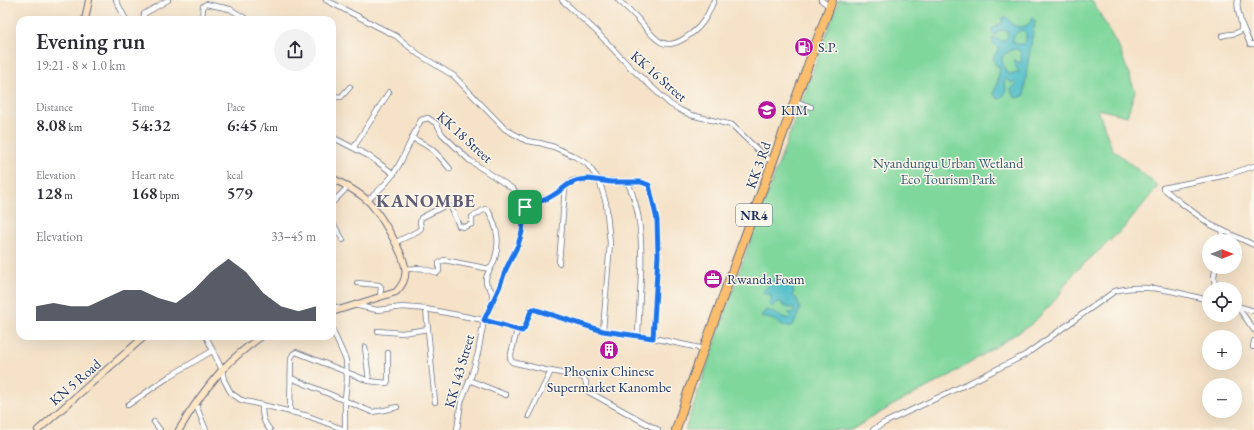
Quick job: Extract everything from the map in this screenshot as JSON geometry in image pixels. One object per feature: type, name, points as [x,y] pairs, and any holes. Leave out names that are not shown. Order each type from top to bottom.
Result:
[{"type":"highway","name":"KK 3 Rd","points":[[676,430],[688,392],[831,4]]},
{"type":"street","points":[[86,16],[89,0]]},
{"type":"street","points":[[116,0],[124,16]]},
{"type":"street","points":[[144,16],[144,14],[168,0]]},
{"type":"street","points":[[326,0],[396,36],[418,54],[454,76],[505,129],[527,141],[547,145],[574,156],[587,164],[599,180],[606,203],[610,243],[603,331]]},
{"type":"street","name":"KK 16 Street","points":[[562,0],[598,32],[630,67],[670,104],[691,115],[732,125],[758,151],[773,163]]},
{"type":"street","points":[[618,0],[631,11],[656,39],[663,43],[671,44],[678,43],[701,26],[710,11],[714,0]]},
{"type":"street","points":[[821,0],[831,4]]},
{"type":"street","points":[[1238,0],[1238,12],[1242,26],[1251,46]]},
{"type":"street","points":[[202,16],[203,6],[206,4],[230,9],[241,16]]},
{"type":"street","points":[[1222,36],[1239,32],[1242,26]]},
{"type":"street","points":[[1239,32],[1246,36]]},
{"type":"street","points":[[336,96],[341,97],[350,87]]},
{"type":"street","points":[[354,147],[389,92]]},
{"type":"street","points":[[795,101],[812,107]]},
{"type":"street","name":"KK 18 Street","points":[[412,138],[421,120],[430,118],[437,124],[442,134],[470,160],[513,189],[525,207]]},
{"type":"street","points":[[368,200],[394,174],[412,138],[424,143],[435,151],[450,169]]},
{"type":"street","points":[[336,139],[354,147],[394,174]]},
{"type":"street","points":[[1254,166],[1227,175],[1163,188],[1199,217],[1223,231],[1254,245]]},
{"type":"street","points":[[525,207],[552,196],[565,188],[572,181],[588,179],[628,183],[641,182],[649,185],[657,220],[658,255],[653,338]]},
{"type":"street","points":[[336,180],[368,200],[395,243],[404,260],[406,269],[405,279],[401,287],[392,295],[336,310]]},
{"type":"street","points":[[628,183],[636,206],[641,254],[638,336]]},
{"type":"street","points":[[336,199],[348,188]]},
{"type":"street","points":[[559,263],[565,188]]},
{"type":"street","points":[[395,243],[406,236],[417,232],[421,228],[421,218],[444,206],[451,207],[460,226],[464,227],[472,224],[472,216],[487,209],[495,222],[497,230],[497,248],[486,276],[486,282],[491,290],[492,305]]},
{"type":"street","name":"KK 143 Street","points":[[457,430],[461,402],[478,353],[484,320],[518,245],[522,232],[525,207]]},
{"type":"street","points":[[336,229],[343,240]]},
{"type":"street","points":[[406,269],[421,268],[437,273],[439,271],[439,263],[444,260],[490,269]]},
{"type":"street","points":[[357,283],[379,285],[381,287],[380,298]]},
{"type":"street","points":[[873,430],[884,423],[971,382],[1025,354],[1115,291],[1150,287],[1202,298]]},
{"type":"street","points":[[353,305],[377,310],[403,307],[426,309],[484,320],[522,331],[533,309],[603,331],[653,338],[704,349]]},
{"type":"street","points":[[336,307],[340,309]]},
{"type":"street","points":[[1242,307],[1254,312]]},
{"type":"street","points":[[426,309],[435,402]]},
{"type":"street","points":[[1242,313],[1254,330]]},
{"type":"street","points":[[378,330],[402,333],[428,329]]},
{"type":"street","points":[[517,330],[510,358],[512,362],[583,377],[586,382],[586,390],[658,430]]},
{"type":"street","points":[[208,340],[231,393],[241,400],[308,416],[345,430],[346,360],[336,338]]},
{"type":"street","name":"KN 5 Road","points":[[38,430],[140,340]]},
{"type":"street","points":[[179,430],[222,370],[236,356],[257,340]]},
{"type":"street","points":[[365,347],[370,381]]},
{"type":"street","points":[[128,405],[170,376],[212,351]]},
{"type":"street","points":[[290,412],[291,358],[296,352],[370,381],[387,383],[388,354]]},
{"type":"street","points":[[529,416],[551,371]]},
{"type":"street","points":[[291,378],[345,399],[372,412],[397,406]]},
{"type":"street","points":[[469,380],[506,395]]},
{"type":"street","points":[[196,405],[206,430]]},
{"type":"street","points":[[262,405],[262,416],[264,423],[270,430]]},
{"type":"street","points":[[154,422],[160,430]]},
{"type":"green space","name":"Nyandungu Urban Wetland Eco Tourism Park","points":[[839,0],[1092,0],[1120,50],[1135,91],[1127,116],[1098,109],[1112,149],[1158,186],[1125,227],[1075,272],[1058,297],[1033,323],[951,375],[895,404],[851,430],[685,430],[743,261]]},
{"type":"water","points":[[1006,17],[1014,26],[1019,27],[1029,24],[1031,22],[1030,19],[1032,18],[1035,21],[1024,96],[1017,98],[1013,96],[1011,89],[1012,87],[1016,86],[1015,82],[1011,83],[1007,79],[1004,82],[1006,92],[1003,96],[999,99],[993,94],[997,85],[1000,68],[995,64],[993,58],[999,48],[992,42],[993,38],[1003,41],[1007,38],[1008,34],[1005,30],[998,31],[996,35],[993,34],[992,29],[1002,23],[1002,18]],"holes":[[[1023,30],[1026,33],[1026,40],[1024,44],[1017,44],[1013,42],[1013,37],[1015,34]],[[1017,49],[1021,53],[1021,62],[1018,63],[1013,60],[1019,73],[1008,74],[1003,66],[1002,56],[1011,50]]]},
{"type":"water","points":[[782,277],[786,284],[793,288],[794,293],[792,295],[797,299],[800,309],[795,322],[791,326],[782,326],[777,321],[761,316],[766,310],[789,319],[792,316],[788,313],[794,312],[794,308],[789,308],[782,305],[783,303],[779,302],[775,303],[772,307],[768,303],[772,300],[770,295],[762,293],[774,279]]},
{"type":"place","name":"S.P.","points":[[804,47]]},
{"type":"place","name":"KIM","points":[[767,110]]},
{"type":"place","name":"Rwanda Foam","points":[[713,279]]},
{"type":"place","name":"Phoenix Chinese Supermarket Kanombe","points":[[609,350]]},
{"type":"district","name":"KANOMBE","points":[[426,200]]},
{"type":"route","points":[[588,179],[628,183],[641,182],[649,185],[657,220],[658,255],[653,338],[603,331],[535,309],[531,311],[522,331],[484,320],[518,245],[522,232],[525,207],[552,196],[565,188],[572,181],[588,179]]}]
